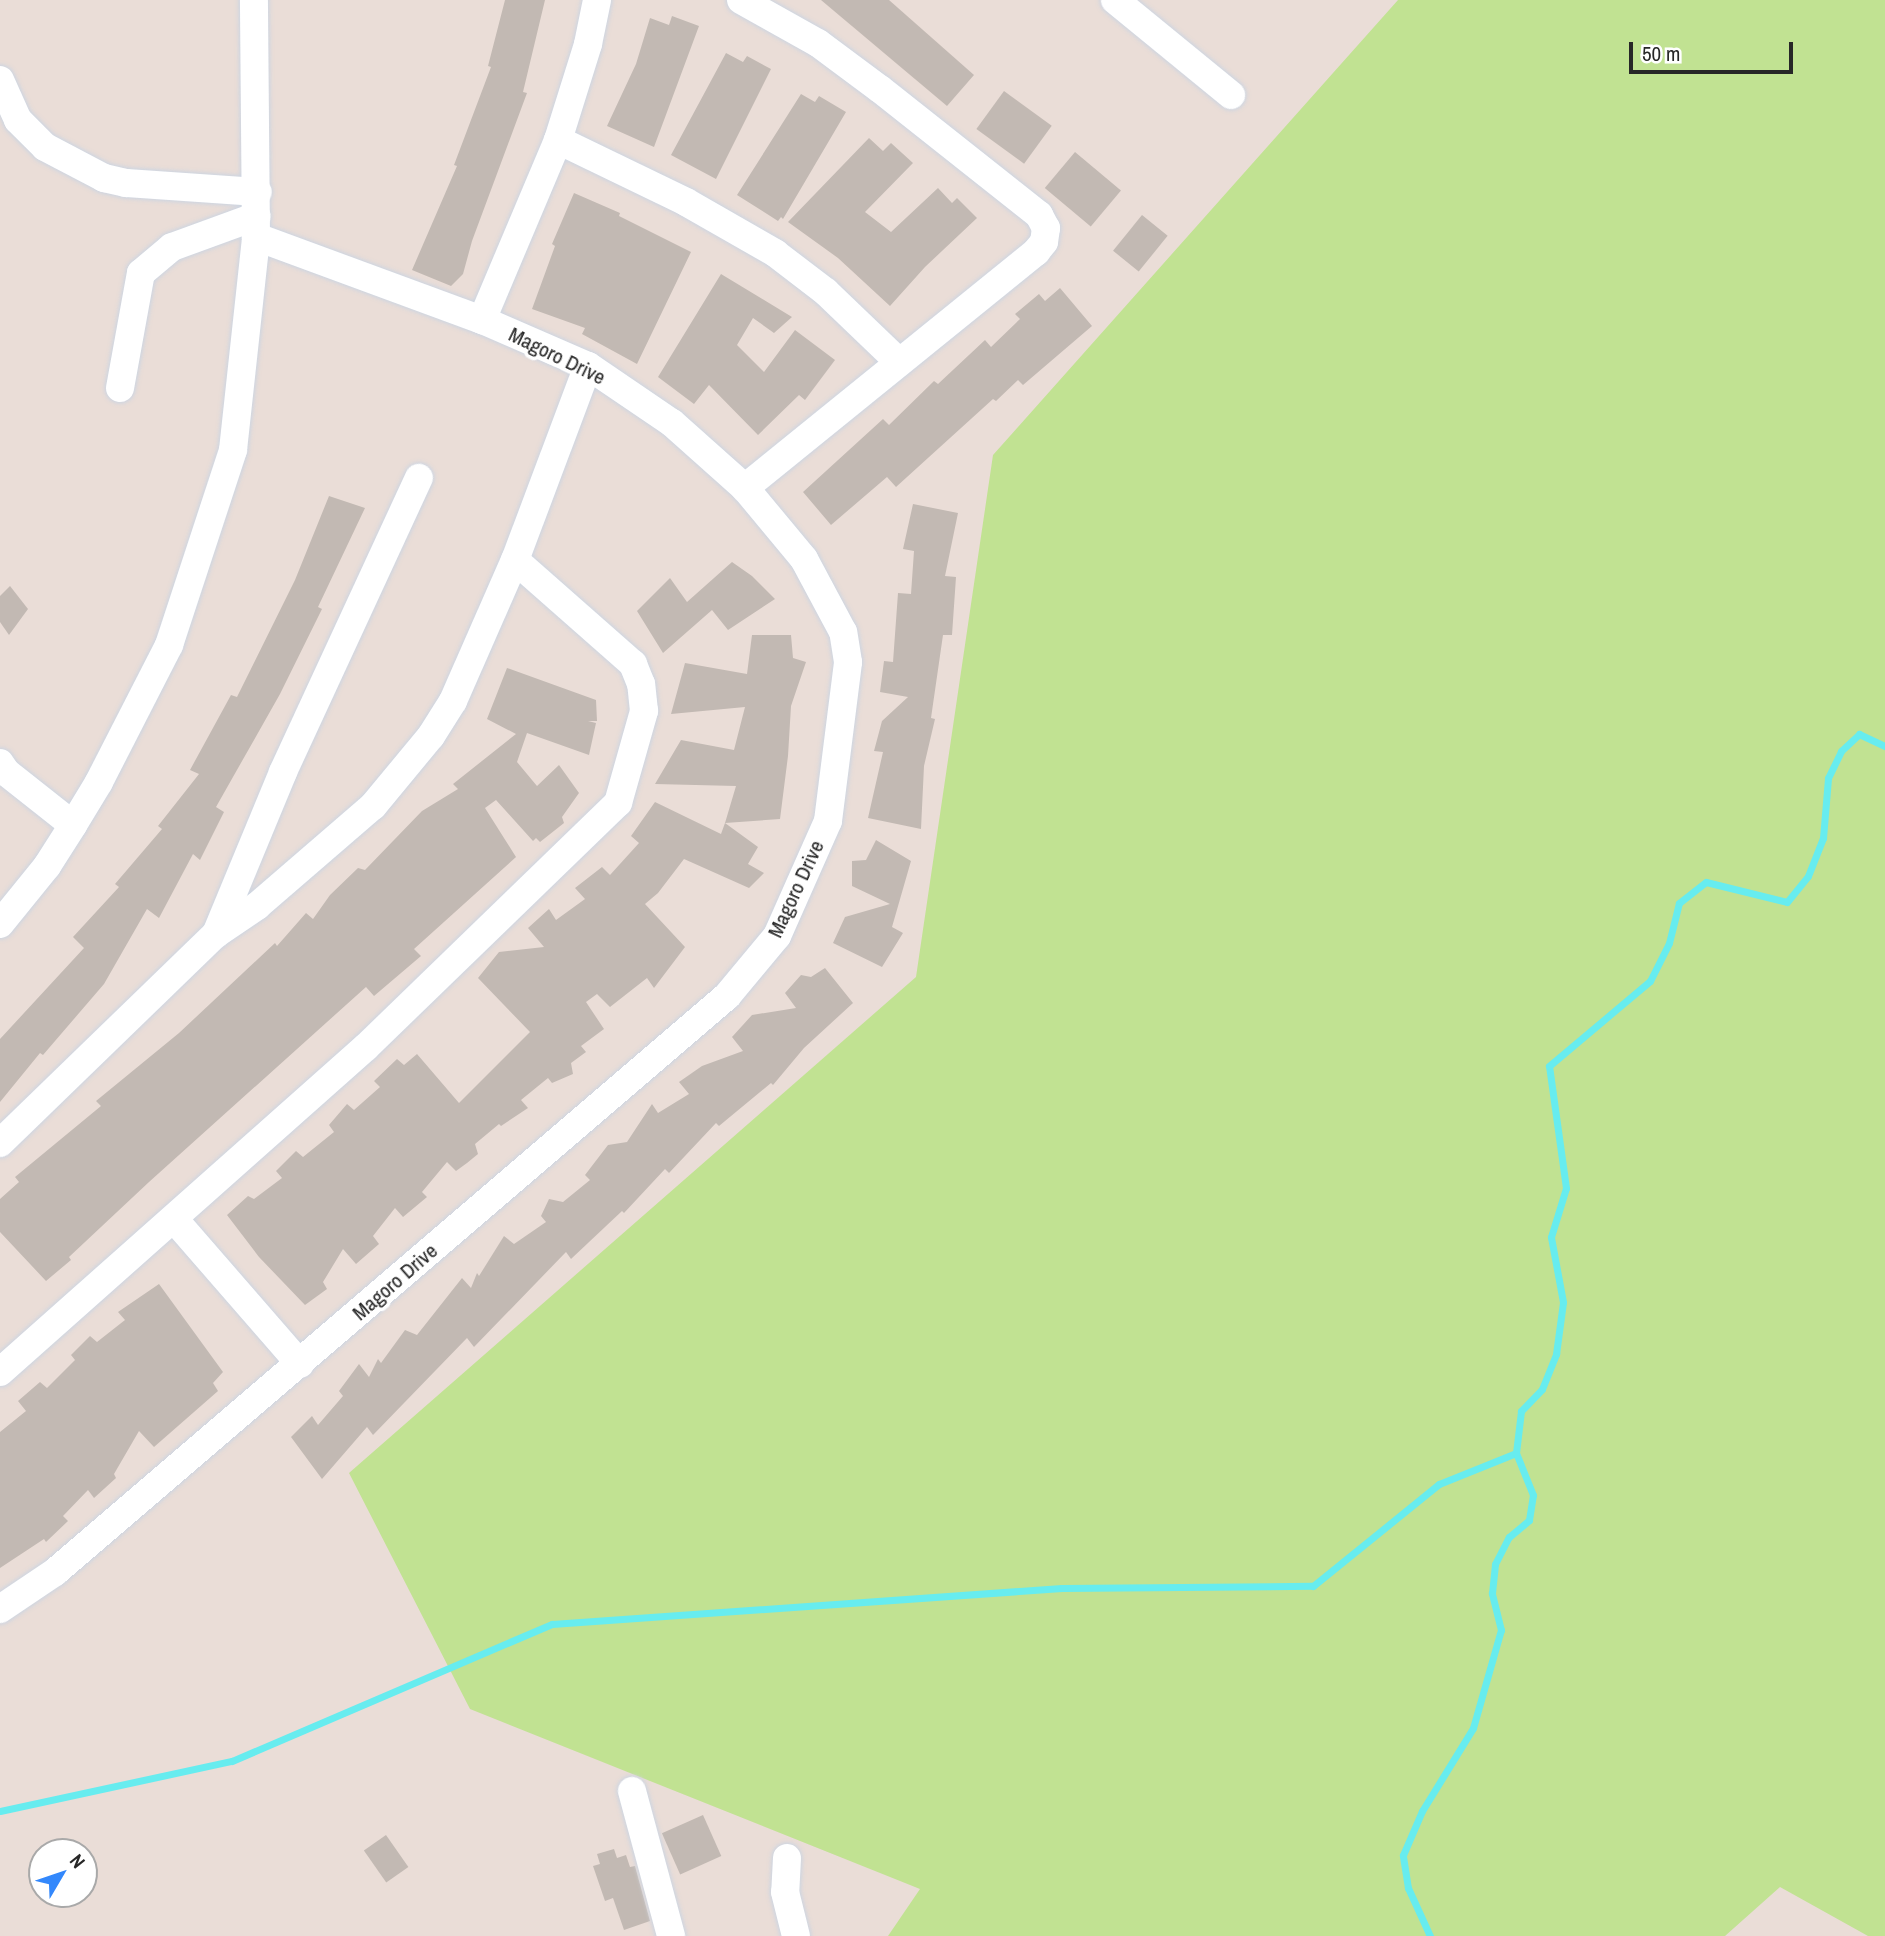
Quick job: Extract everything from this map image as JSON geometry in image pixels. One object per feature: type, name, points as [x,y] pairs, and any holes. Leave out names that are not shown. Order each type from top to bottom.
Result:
[{"type":"street","points":[[0,924],[47,866],[73,825],[99,782],[169,645],[233,450],[257,215],[254,0]]},
{"type":"street","points":[[482,320],[558,140],[588,44],[597,0]]},
{"type":"street","points":[[741,0],[818,43],[839,58],[1039,215],[1046,228],[1044,242],[1036,252],[745,488]]},
{"type":"street","points":[[1115,0],[1231,95]]},
{"type":"street","name":"Magoro Drive","points":[[0,80],[18,120],[45,147],[104,178],[257,215],[482,320],[588,366],[672,423],[745,488],[804,559],[843,632],[848,662],[828,821],[777,936],[727,996],[55,1572],[0,1609]]},
{"type":"street","points":[[558,140],[686,202],[775,253],[834,299],[899,362]]},
{"type":"street","points":[[120,388],[141,273],[172,247],[257,215]]},
{"type":"street","points":[[0,1143],[216,934],[257,906],[373,806],[407,767],[453,701],[516,560],[588,366]]},
{"type":"street","points":[[216,934],[283,772],[419,478]]},
{"type":"street","points":[[0,1372],[366,1046],[618,803],[644,711],[641,684],[633,664],[516,560]]},
{"type":"street","points":[[0,763],[6,772],[73,825]]},
{"type":"street","points":[[174,1219],[300,1364]]},
{"type":"street","points":[[632,1791],[671,1936]]},
{"type":"street","points":[[787,1858],[786,1906],[796,1936]]},
{"type":"green space","points":[[1398,0],[1885,0],[1885,1936],[1868,1936],[1780,1887],[1725,1936],[888,1936],[920,1889],[470,1709],[349,1473],[916,977],[993,455]]},
{"type":"building","points":[[505,0],[545,0],[523,92],[527,93],[472,241],[463,274],[451,286],[412,270],[457,166],[454,165],[491,67],[488,66]]},
{"type":"building","points":[[821,0],[889,0],[974,75],[947,106]]},
{"type":"building","points":[[672,16],[699,26],[654,147],[607,126],[636,64],[650,18],[669,25]]},
{"type":"building","points":[[726,53],[743,62],[747,56],[771,69],[716,179],[671,155]]},
{"type":"building","points":[[1004,91],[1052,126],[1024,164],[976,129]]},
{"type":"building","points":[[801,94],[815,102],[819,96],[846,112],[783,219],[781,217],[778,221],[737,195]]},
{"type":"building","points":[[869,138],[883,151],[891,143],[913,163],[865,212],[891,232],[938,188],[952,203],[957,198],[977,218],[925,267],[890,306],[838,258],[788,222]]},
{"type":"building","points":[[1075,152],[1121,191],[1091,227],[1045,188]]},
{"type":"building","points":[[574,193],[620,213],[619,216],[691,252],[637,364],[582,334],[585,328],[532,309],[555,246],[552,244]]},
{"type":"building","points":[[1142,215],[1168,236],[1139,272],[1113,251]]},
{"type":"building","points":[[721,274],[792,317],[774,333],[753,318],[737,345],[764,372],[795,330],[835,360],[805,400],[799,395],[758,435],[709,385],[694,404],[658,377]]},
{"type":"building","points":[[1060,288],[1092,326],[1023,385],[1018,380],[996,401],[993,399],[896,487],[887,477],[831,525],[803,492],[883,419],[889,425],[934,381],[938,384],[985,340],[991,347],[1020,319],[1015,314],[1039,294],[1045,301]]},
{"type":"building","points":[[329,496],[365,508],[318,607],[322,609],[280,694],[216,807],[224,812],[200,860],[193,854],[159,918],[147,909],[104,984],[43,1055],[40,1053],[0,1102],[0,1039],[84,948],[73,937],[119,887],[115,884],[162,829],[158,826],[199,774],[190,770],[231,695],[237,697],[295,580]]},
{"type":"building","points":[[913,504],[958,513],[945,576],[956,577],[952,635],[943,635],[931,718],[935,719],[924,766],[921,829],[868,818],[883,752],[874,751],[882,721],[908,697],[880,692],[884,661],[893,662],[898,593],[911,594],[914,551],[903,549]]},
{"type":"building","points":[[732,562],[752,576],[775,599],[728,630],[712,610],[663,653],[637,611],[670,578],[687,602]]},
{"type":"building","points":[[10,586],[28,609],[9,635],[0,622],[0,596]]},
{"type":"building","points":[[752,635],[791,635],[793,658],[806,662],[791,706],[780,819],[725,823],[736,786],[655,784],[681,740],[734,750],[745,707],[671,714],[685,663],[747,674]]},
{"type":"building","points":[[507,668],[596,700],[597,721],[588,721],[596,723],[589,755],[527,733],[517,762],[537,786],[559,765],[579,793],[562,817],[564,823],[540,842],[536,838],[533,841],[496,800],[485,808],[516,857],[414,949],[421,956],[374,996],[366,987],[149,1182],[69,1257],[71,1260],[46,1281],[0,1232],[0,1199],[19,1182],[15,1177],[101,1106],[96,1101],[179,1033],[275,943],[277,946],[306,913],[313,919],[330,895],[358,868],[365,870],[422,811],[458,789],[453,784],[516,734],[487,719]]},
{"type":"building","points":[[655,802],[721,834],[725,823],[758,847],[748,864],[764,873],[749,888],[684,859],[658,893],[645,904],[685,947],[654,988],[647,978],[610,1007],[597,994],[586,1002],[604,1029],[581,1046],[586,1052],[571,1063],[573,1074],[552,1083],[548,1078],[521,1100],[528,1108],[501,1126],[499,1124],[475,1144],[478,1154],[456,1171],[447,1162],[422,1192],[427,1197],[403,1217],[395,1208],[373,1236],[379,1244],[356,1264],[343,1249],[323,1282],[327,1289],[305,1305],[259,1257],[227,1215],[248,1196],[254,1199],[282,1178],[276,1171],[296,1151],[303,1157],[334,1132],[329,1125],[347,1104],[354,1110],[380,1087],[374,1081],[397,1059],[404,1065],[417,1054],[459,1103],[530,1032],[478,978],[499,952],[544,947],[528,928],[549,909],[556,920],[585,899],[575,888],[602,867],[610,875],[639,843],[631,836]]},
{"type":"building","points":[[876,840],[911,861],[892,927],[903,933],[882,967],[833,943],[845,917],[890,904],[852,886],[852,861],[866,860]]},
{"type":"building","points":[[825,968],[853,1003],[804,1048],[773,1085],[771,1083],[719,1126],[716,1123],[669,1173],[665,1169],[624,1213],[622,1211],[571,1259],[566,1252],[474,1347],[467,1338],[373,1435],[367,1427],[322,1479],[291,1437],[312,1416],[318,1425],[343,1396],[339,1391],[359,1364],[369,1377],[378,1359],[381,1363],[405,1330],[417,1335],[462,1278],[471,1288],[477,1273],[479,1276],[504,1236],[514,1244],[546,1222],[541,1216],[549,1199],[563,1202],[590,1180],[585,1175],[608,1145],[627,1142],[652,1104],[658,1113],[689,1094],[679,1082],[702,1066],[743,1051],[732,1037],[752,1015],[796,1008],[785,993],[801,975],[811,977]]},
{"type":"building","points":[[159,1284],[223,1372],[213,1383],[218,1391],[154,1447],[139,1431],[114,1474],[116,1478],[94,1498],[88,1490],[63,1516],[68,1521],[46,1542],[44,1539],[0,1568],[0,1432],[26,1411],[18,1401],[40,1382],[47,1388],[75,1360],[71,1355],[90,1336],[97,1342],[125,1320],[118,1312]]},
{"type":"building","points":[[703,1815],[721,1856],[680,1874],[662,1833]]},
{"type":"building","points":[[386,1835],[408,1867],[386,1882],[364,1850]]},
{"type":"building","points":[[614,1849],[617,1858],[626,1855],[630,1867],[635,1866],[650,1921],[624,1930],[613,1898],[605,1901],[593,1866],[600,1864],[597,1854]]},
{"type":"waterway","points":[[1430,1936],[1408,1888],[1403,1855],[1422,1811],[1473,1728],[1501,1630],[1492,1593],[1495,1564],[1509,1537],[1529,1520],[1533,1495],[1516,1453],[1521,1411],[1542,1389],[1556,1354],[1563,1302],[1551,1237],[1566,1188],[1549,1066],[1650,981],[1669,943],[1679,903],[1706,882],[1787,902],[1808,876],[1823,838],[1828,778],[1841,751],[1859,734],[1885,746]]},
{"type":"waterway","points":[[0,1811],[232,1761],[552,1624],[1062,1588],[1313,1586],[1439,1484],[1516,1453]]}]
